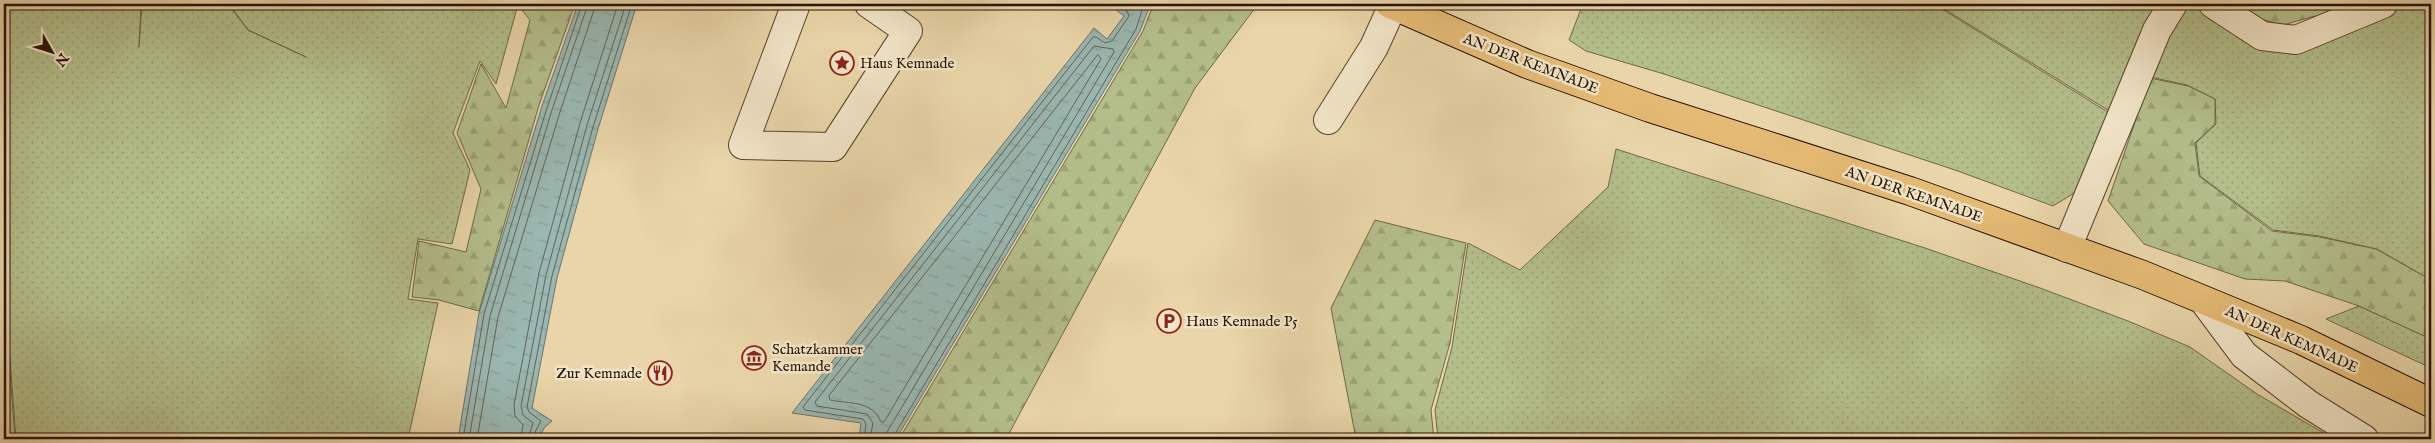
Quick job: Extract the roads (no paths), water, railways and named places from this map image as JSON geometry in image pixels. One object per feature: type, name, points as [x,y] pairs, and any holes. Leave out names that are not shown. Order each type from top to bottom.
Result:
[{"type":"main road","name":"AN DER KEMNADE","points":[[1391,5],[1504,55],[1650,108],[1910,191],[2204,300],[2301,340],[2431,403]]},
{"type":"lane","points":[[796,4],[743,145],[833,147],[908,31],[869,4]]},
{"type":"lane","points":[[2067,248],[2157,30],[2173,4]]},
{"type":"lane","points":[[2213,4],[2262,36],[2296,40],[2383,4]]},
{"type":"lane","points":[[1328,120],[1374,47],[1391,5]]},
{"type":"lane","points":[[2204,300],[2244,355],[2308,404],[2364,439]]},
{"type":"water","points":[[578,4],[637,4],[598,129],[557,278],[532,408],[552,421],[544,428],[539,439],[458,439],[479,313],[542,106]]},
{"type":"water","points":[[1108,4],[1149,4],[1149,8],[1140,31],[896,439],[859,439],[861,423],[792,413],[1094,28],[1107,39],[1124,16]]},
{"type":"place","name":"Haus Kemnade","points":[[842,63]]},
{"type":"place","name":"Haus Kemnade P5","points":[[1169,321]]},
{"type":"place","name":"Schatzkammer Kemande","points":[[754,358]]},
{"type":"place","name":"Zur Kemnade","points":[[660,373]]}]
